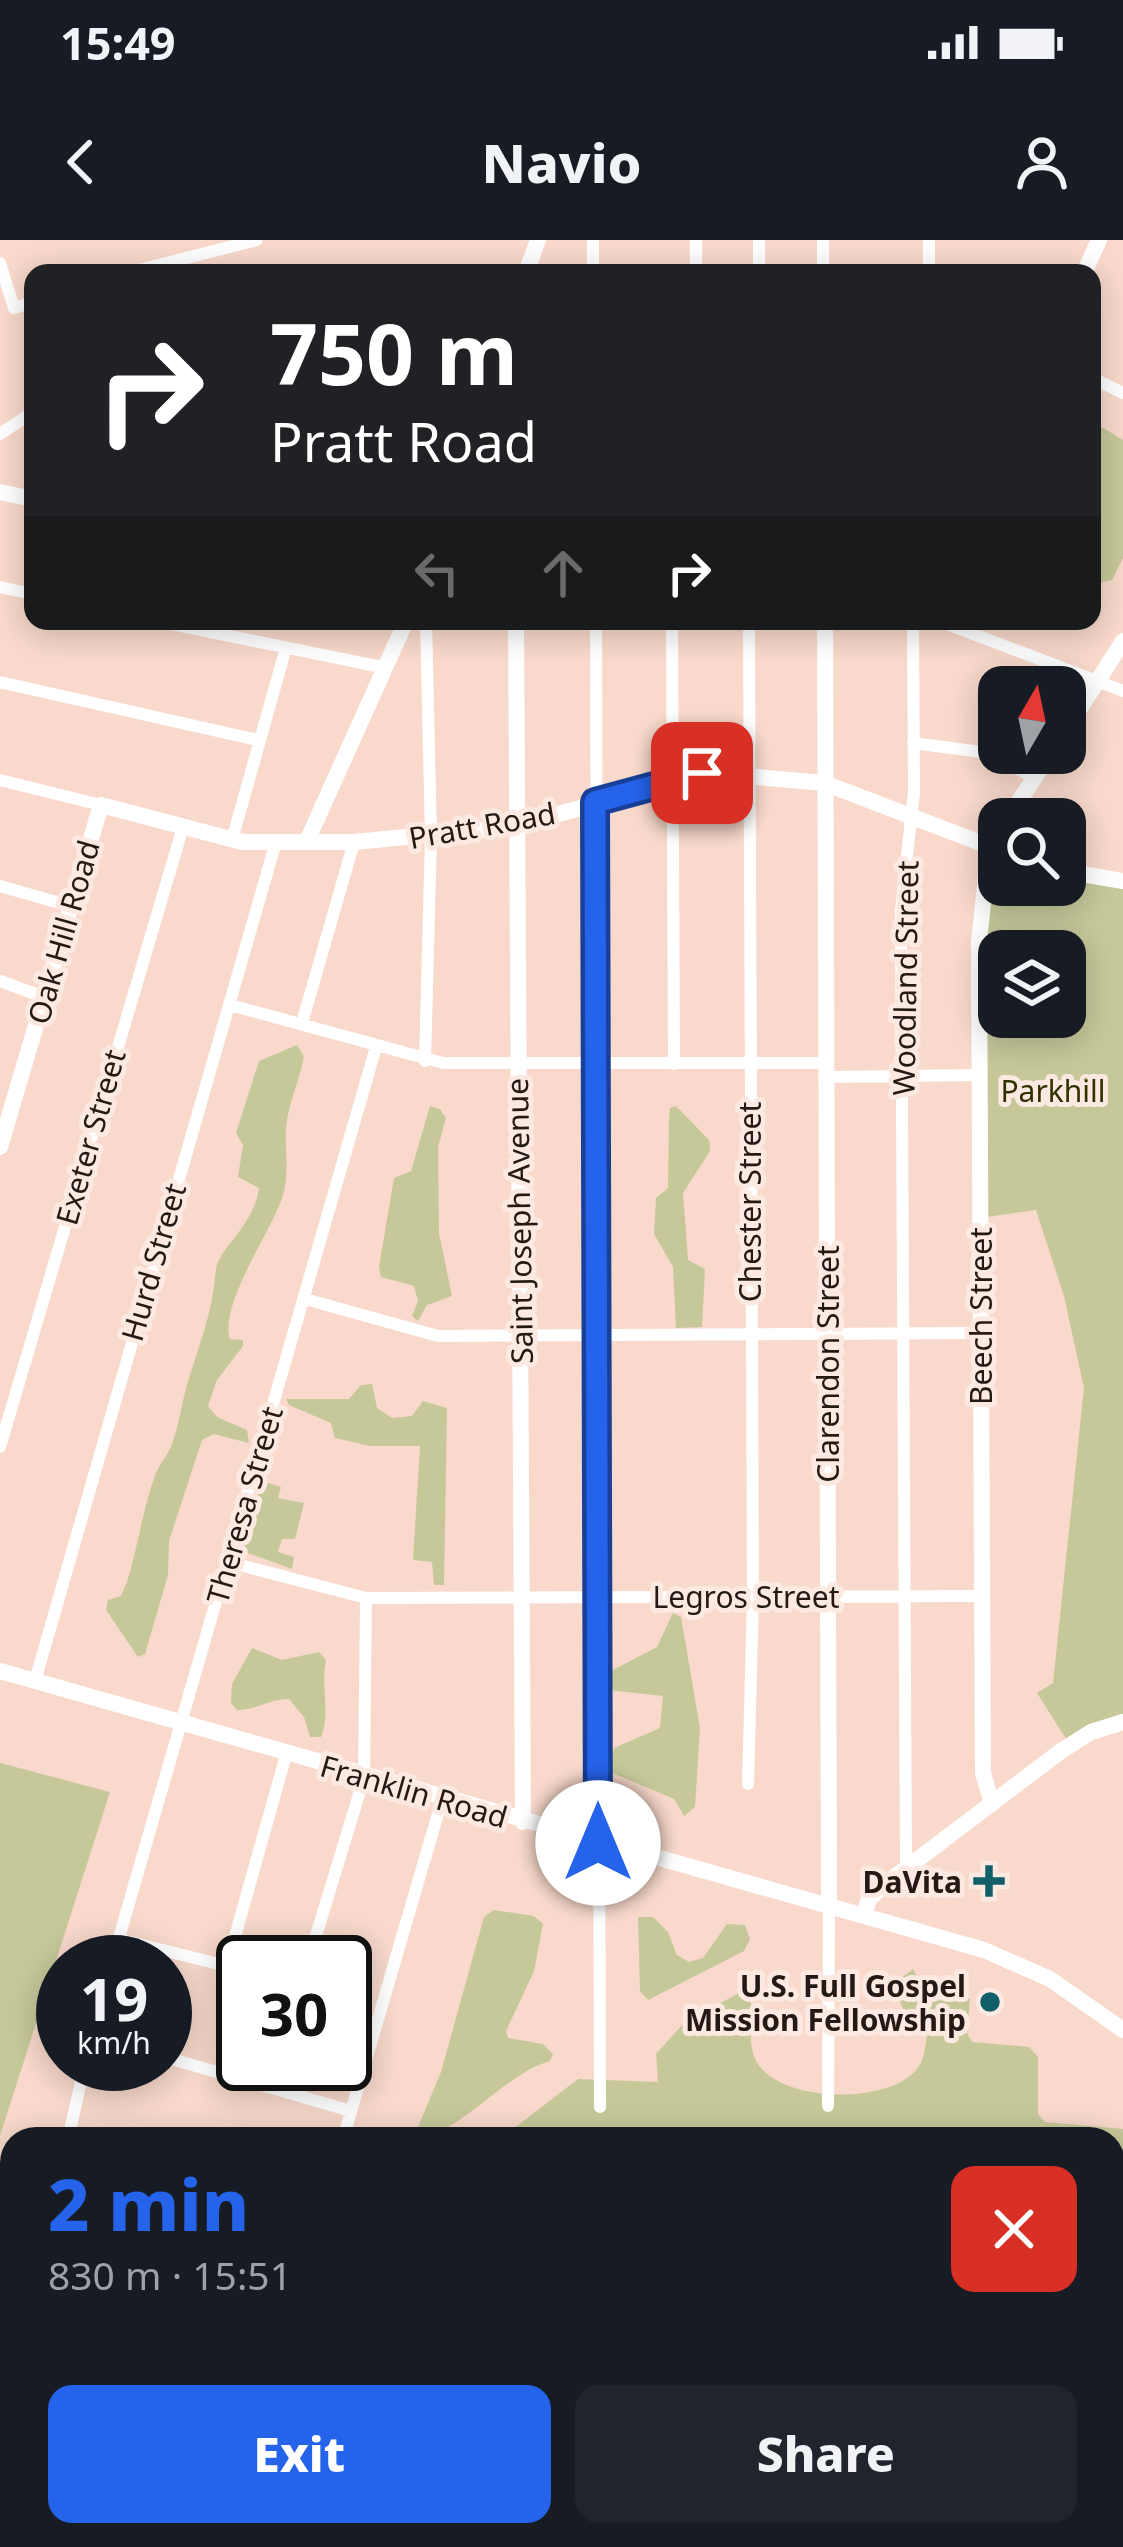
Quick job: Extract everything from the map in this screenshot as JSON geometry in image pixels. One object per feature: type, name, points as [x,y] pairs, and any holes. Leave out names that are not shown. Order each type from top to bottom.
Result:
[{"type":"street","points":[[152,264],[199,247],[257,240]]},
{"type":"street","points":[[0,263],[14,308]]},
{"type":"street","points":[[0,317],[24,305]]},
{"type":"street","points":[[1119,391],[1123,376]]},
{"type":"street","points":[[195,630],[386,668]]},
{"type":"street","points":[[307,841],[402,630]]},
{"type":"street","points":[[425,1061],[431,837],[426,630]]},
{"type":"street","name":"Saint Joseph Avenue","points":[[516,630],[523,1822]]},
{"type":"street","points":[[596,630],[600,2108]]},
{"type":"street","points":[[672,630],[674,1064]]},
{"type":"street","name":"Chester Street","points":[[748,1784],[753,1598],[749,630]]},
{"type":"street","name":"Clarendon Street","points":[[825,630],[828,2106]]},
{"type":"street","name":"Woodland Street","points":[[906,1867],[902,902],[911,817],[913,630]]},
{"type":"street","points":[[961,630],[1123,691]]},
{"type":"street","points":[[1086,698],[1123,640]]},
{"type":"street","points":[[232,839],[285,651]]},
{"type":"street","points":[[0,682],[257,740]]},
{"type":"street","points":[[913,743],[988,753],[1034,778]]},
{"type":"street","name":"Pratt Road","points":[[307,841],[431,837],[517,824],[702,773],[824,783],[978,836]]},
{"type":"street","points":[[1021,798],[1037,774]]},
{"type":"street","points":[[0,780],[100,805]]},
{"type":"street","name":"Oak Hill Road","points":[[0,1148],[100,805],[232,839],[274,844],[307,841]]},
{"type":"street","name":"Exeter Street","points":[[0,1447],[183,827]]},
{"type":"street","points":[[302,1023],[354,842]]},
{"type":"street","name":"Hurd Street","points":[[35,1681],[274,844]]},
{"type":"street","points":[[1086,875],[1123,881]]},
{"type":"street","points":[[0,886],[70,906]]},
{"type":"street","name":"Beech Street","points":[[985,906],[979,942],[979,1333],[983,1773],[992,1804]]},
{"type":"street","points":[[0,981],[44,997]]},
{"type":"street","points":[[230,1005],[425,1061],[750,1063],[902,1075],[980,1075]]},
{"type":"street","name":"Theresa Street","points":[[119,1935],[376,1047]]},
{"type":"street","points":[[0,1079],[19,1085]]},
{"type":"street","points":[[305,1299],[438,1336],[979,1333]]},
{"type":"street","name":"Legros Street","points":[[228,1562],[366,1598],[981,1596]]},
{"type":"street","points":[[316,1935],[364,1778],[366,1598]]},
{"type":"street","name":"Franklin Road","points":[[0,1671],[1018,1964],[1079,1996],[1123,2030]]},
{"type":"street","points":[[864,1916],[869,1899],[906,1867],[1077,1740],[1123,1722]]},
{"type":"street","points":[[236,1935],[286,1755]]},
{"type":"street","points":[[346,2127],[442,1800]]},
{"type":"street","points":[[192,2065],[351,2111]]},
{"type":"street","points":[[71,2127],[79,2091]]},
{"type":"green space","points":[[1101,427],[1123,440],[1123,558],[1112,580],[1101,582]]},
{"type":"green space","name":"Parkhill","points":[[1086,875],[1123,881],[1123,1722],[1070,1745],[1037,1693],[1053,1683],[1084,1388],[1064,1296],[1036,1210],[980,1218],[982,1038],[1086,1038],[1086,930],[983,930],[983,906],[1086,906]]},
{"type":"green space","points":[[297,1045],[304,1056],[287,1119],[284,1192],[232,1308],[230,1339],[243,1340],[243,1346],[217,1380],[208,1406],[217,1417],[247,1430],[249,1443],[214,1434],[202,1440],[169,1541],[168,1575],[145,1654],[138,1657],[106,1610],[108,1600],[121,1596],[127,1582],[151,1486],[173,1442],[216,1269],[256,1202],[259,1188],[238,1177],[243,1145],[236,1133],[259,1061]]},
{"type":"green space","points":[[430,1106],[446,1118],[438,1147],[439,1233],[452,1296],[427,1305],[418,1321],[412,1316],[418,1301],[414,1286],[381,1277],[379,1267],[394,1178],[411,1171]]},
{"type":"green space","points":[[676,1106],[709,1140],[710,1151],[683,1193],[688,1260],[705,1269],[702,1327],[676,1328],[673,1267],[654,1234],[656,1198],[668,1188],[669,1118],[670,1108]]},
{"type":"green space","points":[[372,1384],[377,1408],[392,1418],[412,1416],[423,1401],[447,1408],[444,1585],[434,1585],[432,1562],[413,1560],[420,1446],[370,1446],[335,1438],[331,1423],[289,1405],[286,1399],[349,1399],[361,1385]]},
{"type":"green space","points":[[262,1481],[281,1487],[278,1498],[304,1503],[295,1539],[282,1539],[278,1552],[294,1557],[292,1569],[242,1551]]},
{"type":"green space","points":[[673,1613],[681,1617],[700,1728],[695,1807],[684,1816],[674,1799],[610,1772],[614,1748],[660,1728],[663,1696],[608,1690],[611,1671],[657,1647]]},
{"type":"green space","points":[[252,1648],[282,1660],[319,1652],[326,1660],[321,1737],[310,1737],[304,1717],[289,1699],[244,1710],[231,1703],[232,1684]]},
{"type":"green space","points":[[0,1763],[110,1792],[64,1935],[36,1935],[36,2023],[3,2127]]},
{"type":"green space","points":[[494,1910],[534,1916],[543,1924],[534,1971],[506,2031],[508,2038],[543,2044],[553,2054],[550,2061],[515,2079],[449,2127],[418,2127],[441,2072],[484,1917]]},
{"type":"green space","points":[[638,1917],[653,1917],[668,1932],[677,1955],[689,1962],[703,1958],[727,1924],[745,1925],[750,1939],[744,1951],[648,2000],[640,1991]]},
{"type":"green space","points":[[913,1969],[931,2001],[970,1998],[967,2033],[972,2042],[1029,2047],[1038,2057],[1038,2114],[1045,2122],[1101,2127],[515,2127],[578,2079],[658,2082],[656,2054],[684,2023],[750,1987],[753,2053],[768,2075],[809,2092],[859,2094],[882,2089],[916,2070],[927,2035],[905,2012],[896,1982]]},
{"type":"place","name":"DaVita","points":[[989,1881]]},
{"type":"place","name":"U.S. Full Gospel Mission Fellowship","points":[[990,2002]]},
{"type":"route","points":[[598,1843],[595,802],[702,773]]}]
